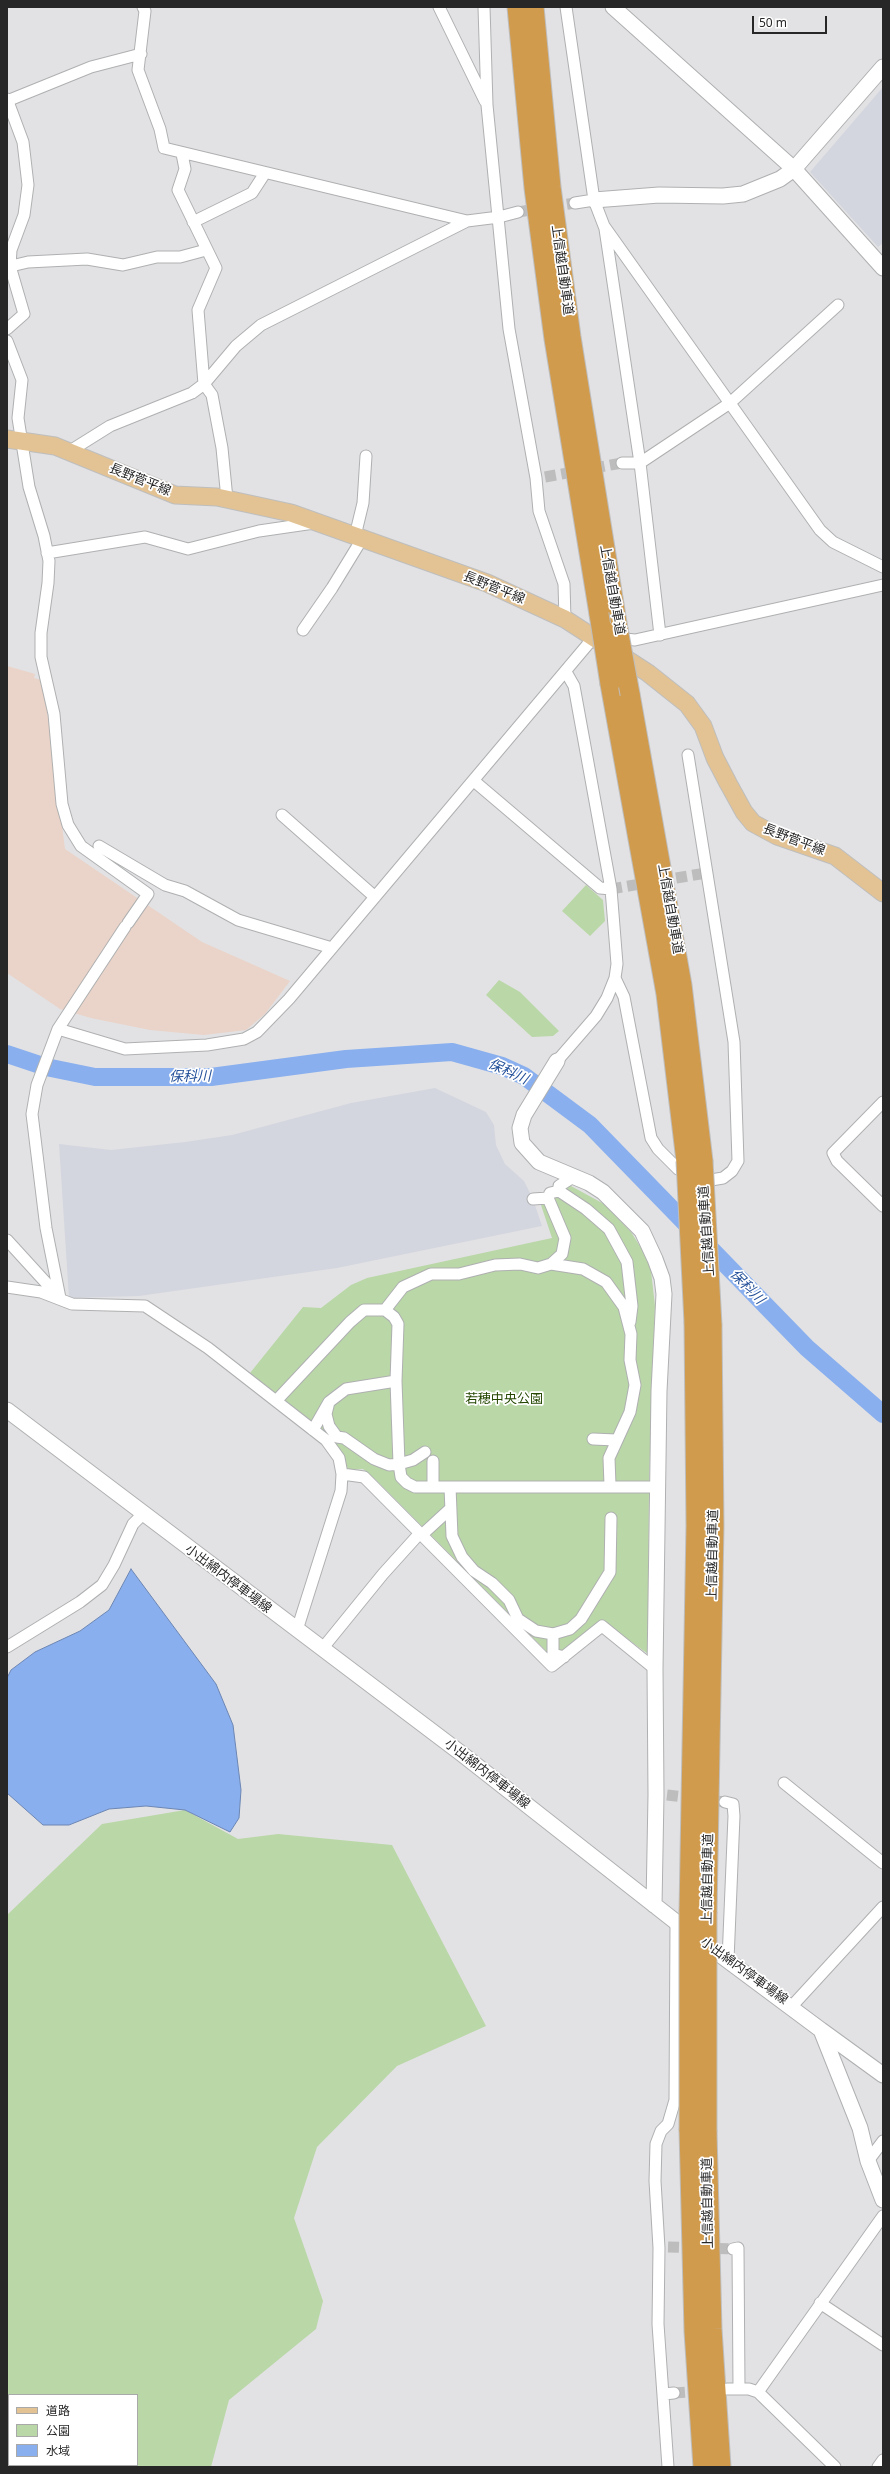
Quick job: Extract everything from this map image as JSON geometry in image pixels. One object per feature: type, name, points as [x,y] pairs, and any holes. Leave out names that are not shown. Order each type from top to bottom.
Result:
[{"type":"highway","name":"上信越自動車道","points":[[517,7],[534,188],[554,339],[610,684],[665,987],[694,1161]]},
{"type":"highway","name":"上信越自動車道","points":[[534,7],[553,201],[571,337],[618,629],[682,984],[694,1161],[714,1519],[691,1915],[698,2131],[721,2467]]},
{"type":"highway","name":"上信越自動車道","points":[[698,2131],[694,2331],[703,2467]]},
{"type":"main road","name":"長野菅平線","points":[[15,439],[55,446],[70,451],[175,495],[227,499],[291,513],[487,583],[565,619],[670,689],[695,713],[728,784],[744,812],[754,824],[777,836],[834,856],[883,893]]},
{"type":"street","points":[[143,7],[145,12],[138,70],[160,128],[164,148],[182,154],[467,220],[499,217],[518,212]]},
{"type":"street","points":[[439,7],[487,105]]},
{"type":"street","points":[[484,7],[487,105],[509,329],[540,478],[539,511],[564,584],[565,619]]},
{"type":"street","points":[[566,7],[594,200],[604,226],[640,463],[660,634]]},
{"type":"street","points":[[613,7],[794,170],[883,268]]},
{"type":"street","points":[[7,329],[24,314],[8,266],[11,250],[24,215],[28,185],[23,142],[7,100],[91,67],[141,54]]},
{"type":"street","points":[[575,203],[659,195],[723,196],[743,194],[780,179],[794,170],[883,67]]},
{"type":"street","points":[[182,154],[185,169],[178,190],[216,268],[198,310],[204,384],[212,395],[222,448],[227,499]]},
{"type":"street","points":[[193,222],[252,193],[265,173]]},
{"type":"street","points":[[70,451],[110,426],[192,393],[204,384],[236,346],[261,326],[467,220]]},
{"type":"street","points":[[604,226],[820,530],[833,542],[883,566]]},
{"type":"street","points":[[8,266],[28,262],[87,259],[123,265],[157,257],[180,257],[206,250]]},
{"type":"street","points":[[622,463],[640,463],[730,402],[838,305]]},
{"type":"street","points":[[7,341],[22,380],[15,439],[47,553],[48,583],[41,633],[41,657],[54,714],[62,804],[68,825],[81,846],[148,894],[58,1029],[53,1047],[37,1086],[32,1114],[34,1148],[46,1228],[60,1298]]},
{"type":"street","points":[[303,630],[359,537],[366,456]]},
{"type":"street","points":[[47,553],[145,538],[188,549],[259,531],[317,522]]},
{"type":"street","points":[[58,1029],[125,1050],[177,1048],[244,1039],[257,1032],[332,948],[594,637],[635,640],[883,586]]},
{"type":"street","points":[[566,672],[574,686],[611,889],[617,964],[615,978],[607,998],[596,1016],[557,1061],[524,1115],[520,1128],[522,1143],[529,1153],[539,1162],[603,1192],[642,1231],[662,1278],[664,1294],[658,1391],[659,1487],[654,1669],[662,1795],[654,1905]]},
{"type":"street","points":[[615,978],[624,997],[651,1138],[658,1149],[678,1169],[696,1178],[711,1180],[723,1178],[732,1171],[738,1162],[734,1042],[688,755]]},
{"type":"street","points":[[474,781],[600,888],[611,889]]},
{"type":"street","points":[[282,815],[375,898]]},
{"type":"street","points":[[99,846],[166,885],[185,891],[238,920],[332,948]]},
{"type":"street","points":[[883,1102],[833,1152],[837,1161],[883,1206]]},
{"type":"street","points":[[559,1191],[559,1186],[573,1177]]},
{"type":"street","points":[[385,1310],[403,1286],[431,1274],[459,1274],[495,1265],[520,1264],[538,1268],[551,1264],[562,1254],[565,1238],[548,1198],[550,1193],[559,1191],[586,1209],[609,1230],[627,1262],[632,1306],[629,1326],[630,1360],[635,1385],[630,1412],[609,1458],[610,1486]]},
{"type":"street","points":[[533,1199],[548,1198]]},
{"type":"street","points":[[7,1240],[60,1298]]},
{"type":"street","points":[[551,1264],[583,1269],[606,1282],[624,1308],[629,1326]]},
{"type":"street","points":[[7,1287],[60,1298],[72,1304],[145,1306],[208,1348],[326,1440],[339,1458],[342,1474],[336,1512],[297,1630]]},
{"type":"street","points":[[276,1401],[350,1322],[364,1310],[385,1310],[394,1316],[398,1324],[396,1381],[399,1464],[401,1477],[407,1483],[415,1487],[659,1487]]},
{"type":"street","points":[[313,1430],[329,1402],[346,1389],[396,1381]]},
{"type":"street","points":[[329,1402],[326,1414],[328,1426],[336,1438],[344,1438],[374,1460],[388,1464],[399,1464],[413,1460],[425,1452]]},
{"type":"street","name":"小出綿内停車場線","points":[[7,1410],[462,1754],[654,1905],[691,1915],[728,1960],[792,2006],[820,2030],[860,2128],[868,2161],[883,2200]]},
{"type":"street","points":[[593,1439],[616,1440]]},
{"type":"street","points":[[433,1460],[434,1487]]},
{"type":"street","points":[[342,1474],[364,1477],[422,1533],[552,1666],[558,1656],[602,1626],[654,1669]]},
{"type":"street","points":[[450,1487],[452,1536],[462,1557],[474,1571],[492,1583],[509,1600],[518,1619],[536,1631],[553,1634],[570,1629],[581,1619],[610,1572],[611,1518]]},
{"type":"street","points":[[322,1649],[383,1574],[422,1533],[450,1509]]},
{"type":"street","points":[[7,1647],[80,1602],[102,1585],[114,1565],[133,1524],[143,1514]]},
{"type":"street","points":[[553,1634],[558,1656]]},
{"type":"street","points":[[784,1783],[883,1863]]},
{"type":"street","points":[[725,1802],[732,1802],[734,1816],[728,1960]]},
{"type":"street","points":[[792,2006],[883,1907]]},
{"type":"street","points":[[668,2467],[658,2324],[663,2248],[655,2181],[656,2144],[661,2131],[668,2124],[675,2100],[691,1915]]},
{"type":"street","points":[[820,2030],[883,2075]]},
{"type":"street","points":[[868,2161],[883,2140]]},
{"type":"street","points":[[758,2392],[883,2216]]},
{"type":"street","points":[[733,2249],[738,2248],[733,2388],[758,2392],[835,2467]]},
{"type":"street","points":[[820,2303],[883,2345]]},
{"type":"street","points":[[663,2394],[674,2393]]},
{"type":"street","points":[[878,2467],[883,2460]]},
{"type":"shaded area","points":[[883,87],[883,243],[878,247],[810,172]]},
{"type":"shaded area","points":[[7,666],[35,674],[34,678],[41,680],[44,687],[65,849],[202,942],[290,981],[265,1014],[246,1030],[204,1035],[150,1030],[91,1018],[60,1009],[7,973]]},
{"type":"shaded area","points":[[435,1088],[486,1112],[494,1125],[496,1145],[505,1164],[524,1181],[533,1199],[542,1226],[337,1268],[139,1296],[69,1298],[59,1144],[111,1150],[232,1135],[351,1103]]},
{"type":"green space","points":[[586,885],[603,900],[605,921],[590,936],[562,911]]},
{"type":"green space","points":[[499,980],[520,992],[559,1031],[553,1036],[532,1037],[486,995]]},
{"type":"green space","name":"若穂中央公園","points":[[559,1184],[571,1186],[604,1204],[631,1232],[650,1262],[655,1306],[649,1481],[648,1654],[602,1620],[553,1658],[376,1480],[363,1469],[348,1470],[341,1451],[328,1434],[250,1373],[303,1307],[321,1308],[351,1285],[367,1278],[552,1238],[538,1196]]},
{"type":"green space","points":[[185,1810],[238,1839],[278,1834],[392,1845],[486,2026],[397,2066],[317,2147],[294,2218],[323,2301],[316,2329],[229,2400],[211,2467],[7,2467],[7,1915],[102,1824]]},
{"type":"water","points":[[131,1569],[216,1684],[233,1725],[241,1790],[239,1818],[230,1832],[185,1810],[146,1806],[109,1809],[69,1825],[43,1825],[7,1793],[7,1678],[11,1670],[35,1652],[80,1631],[109,1610]]},
{"type":"waterway","name":"保科川","points":[[7,1054],[46,1067],[95,1077],[211,1077],[346,1059],[452,1052],[502,1066],[524,1076],[590,1125],[807,1348],[883,1414]]},
{"type":"tunnel","points":[[518,212],[575,203]]},
{"type":"tunnel","points":[[545,477],[622,463]]},
{"type":"tunnel","points":[[611,889],[706,873]]},
{"type":"tunnel","points":[[667,1795],[725,1802]]},
{"type":"tunnel","points":[[668,2247],[733,2249]]},
{"type":"tunnel","points":[[674,2393],[703,2391]]}]
